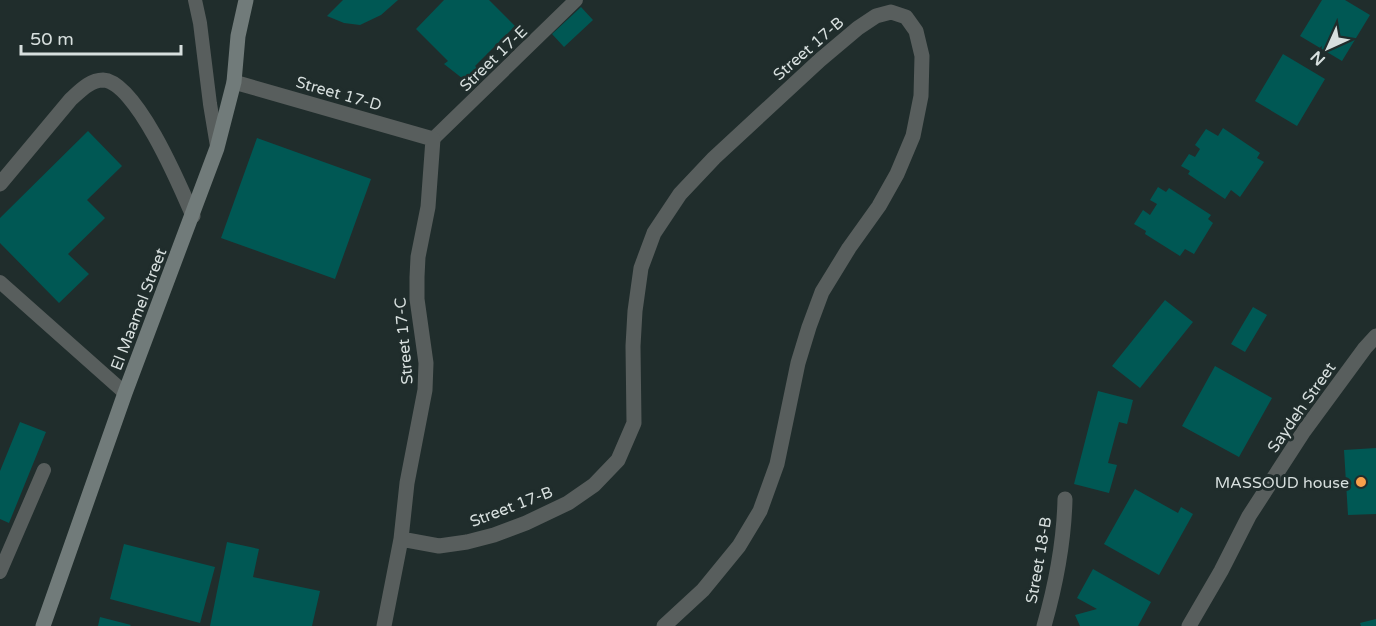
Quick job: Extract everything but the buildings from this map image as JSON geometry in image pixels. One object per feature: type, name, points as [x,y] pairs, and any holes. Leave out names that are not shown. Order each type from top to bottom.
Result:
[{"type":"street","name":"El Maamel Street","points":[[43,626],[125,393],[218,148],[234,82],[238,36],[246,0]]},
{"type":"street","name":"Street 17-B","points":[[401,539],[439,546],[494,535],[568,503],[594,485],[618,460],[634,423],[634,322],[641,268],[654,233],[680,194],[714,158],[820,60],[876,16],[891,12],[906,17],[916,32],[922,56],[921,96],[913,136],[897,174],[879,206],[849,248],[822,292],[798,363],[777,464],[760,512],[739,546],[704,590],[664,626]]},
{"type":"street","points":[[0,184],[71,99],[84,87],[103,80],[114,83],[141,114],[175,172],[193,216]]},
{"type":"street","name":"Street 17-D","points":[[234,82],[433,140]]},
{"type":"street","name":"Street 17-C","points":[[384,626],[401,539],[407,483],[425,390],[426,363],[418,308],[417,277],[418,257],[428,207],[433,140]]},
{"type":"street","name":"Saydeh Street","points":[[1189,626],[1255,507],[1304,431],[1376,336]]},
{"type":"street","name":"Street 18-B","points":[[1044,626],[1060,559],[1065,500]]},
{"type":"lane","points":[[195,0],[218,148]]},
{"type":"lane","name":"Street 17-E","points":[[433,140],[576,0]]},
{"type":"lane","points":[[0,282],[125,393]]},
{"type":"lane","points":[[0,572],[44,470]]},
{"type":"place","name":"MASSOUD house","points":[[1361,482]]}]
